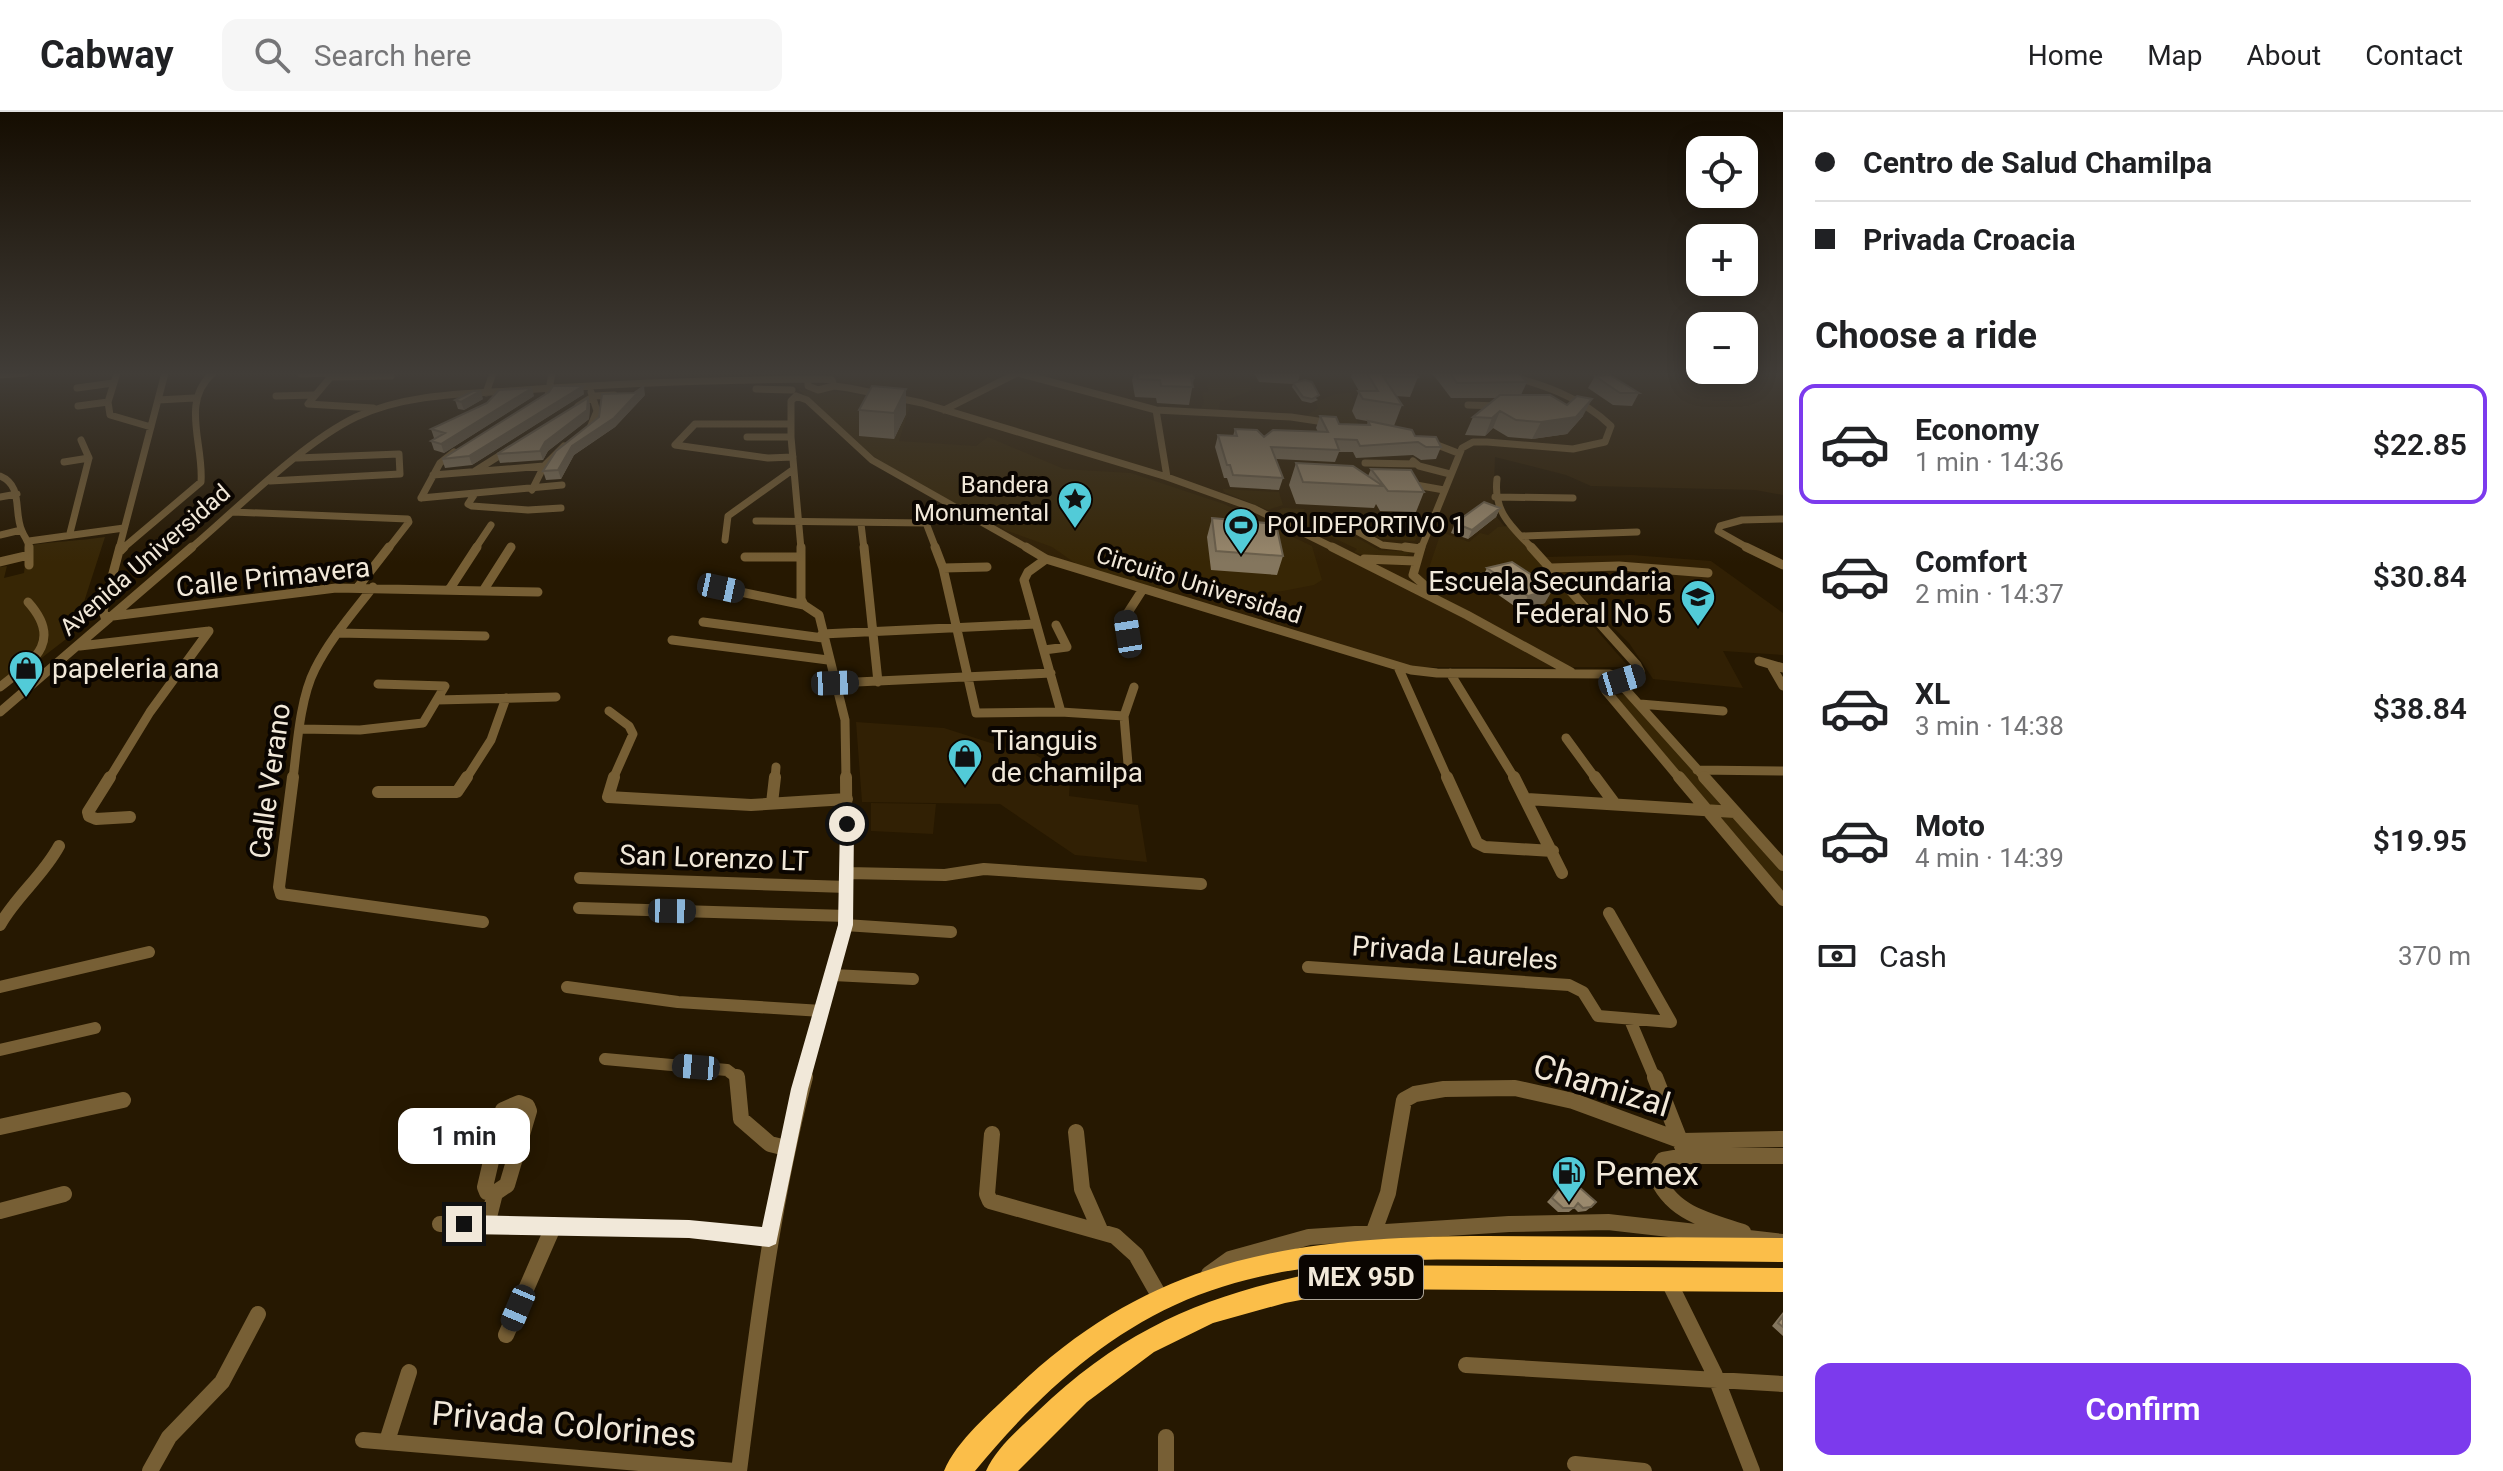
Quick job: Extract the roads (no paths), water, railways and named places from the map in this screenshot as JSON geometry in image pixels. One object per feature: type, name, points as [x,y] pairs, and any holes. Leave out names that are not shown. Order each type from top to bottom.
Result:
[{"type":"highway","name":"MEX 95D","points":[[958,1471],[974,1450],[1074,1353],[1161,1299],[1197,1283],[1257,1265],[1358,1250],[1777,1244]]},
{"type":"highway","name":"MEX 95D","points":[[1000,1471],[1054,1413],[1124,1358],[1168,1330],[1216,1310],[1288,1289],[1357,1277],[1783,1280]]},
{"type":"street","points":[[110,619],[102,615],[148,436]]},
{"type":"street","points":[[119,551],[201,482],[197,436]]},
{"type":"street","name":"Avenida Universidad","points":[[0,712],[323,436]]},
{"type":"street","points":[[683,436],[675,445],[792,464]]},
{"type":"street","points":[[790,436],[801,524],[801,599],[804,605]]},
{"type":"street","name":"Circuito Universidad","points":[[846,436],[872,460],[1046,559],[1398,667],[1450,673],[1589,675],[1606,672],[1623,685]]},
{"type":"street","points":[[1032,436],[1167,477],[1253,508],[1575,674]]},
{"type":"street","points":[[1160,436],[1167,477]]},
{"type":"street","points":[[1440,602],[1413,575],[1415,561],[1458,453],[1473,442],[1573,449],[1605,442],[1607,436]]},
{"type":"street","points":[[1416,437],[1458,453]]},
{"type":"street","points":[[70,533],[89,458],[81,440]]},
{"type":"street","points":[[532,490],[544,466],[571,441]]},
{"type":"street","points":[[464,446],[440,463],[421,498],[562,485]]},
{"type":"street","points":[[475,471],[515,446]]},
{"type":"street","points":[[270,481],[399,476],[399,454],[296,458]]},
{"type":"street","points":[[64,462],[89,458]]},
{"type":"street","points":[[1365,463],[1414,463],[1450,474]]},
{"type":"street","points":[[725,540],[728,516],[792,464]]},
{"type":"street","points":[[433,475],[544,466]]},
{"type":"street","points":[[0,562],[29,560],[29,541],[21,530],[17,494],[2,476]]},
{"type":"street","points":[[1497,479],[1495,497],[1501,514],[1637,665],[1640,671],[1637,675],[1623,685],[1606,691]]},
{"type":"street","points":[[1402,483],[1444,490]]},
{"type":"street","points":[[0,497],[17,494]]},
{"type":"street","points":[[474,495],[468,504],[472,506],[528,510],[561,508]]},
{"type":"street","points":[[1495,497],[1573,498]]},
{"type":"street","points":[[233,512],[408,519],[409,522],[358,587]]},
{"type":"street","points":[[1333,518],[1382,545],[1420,549]]},
{"type":"street","points":[[1783,519],[1742,520],[1720,526],[1718,531],[1722,536],[1783,562]]},
{"type":"street","points":[[756,521],[801,524],[926,523],[943,568],[976,713],[1061,712],[1124,716]]},
{"type":"street","points":[[861,524],[878,682]]},
{"type":"street","points":[[449,590],[491,525]]},
{"type":"street","points":[[29,541],[124,528]]},
{"type":"street","points":[[0,535],[21,530]]},
{"type":"street","points":[[1521,536],[1637,532]]},
{"type":"street","points":[[483,591],[511,547]]},
{"type":"street","points":[[745,557],[801,557]]},
{"type":"street","points":[[1349,557],[1387,562],[1415,561]]},
{"type":"street","points":[[1046,559],[1025,576],[1035,624],[1061,712]]},
{"type":"street","points":[[1551,568],[1619,566],[1708,573]]},
{"type":"street","points":[[943,568],[987,567]]},
{"type":"street","name":"Calle Primavera","points":[[110,619],[358,587],[538,592]]},
{"type":"street","name":"Calle Verano","points":[[373,587],[337,633],[313,671],[299,729],[279,887],[281,894],[483,922]]},
{"type":"street","points":[[721,588],[804,605],[818,611],[845,720],[847,799],[846,920],[786,1148],[769,1238],[737,1471]]},
{"type":"street","points":[[1131,652],[1125,617],[1143,589]]},
{"type":"street","points":[[0,687],[33,661],[43,651],[47,641],[40,613],[28,602]]},
{"type":"street","points":[[703,622],[823,636],[1035,624]]},
{"type":"street","points":[[1044,650],[1067,647],[1056,625]]},
{"type":"street","points":[[80,646],[209,631],[150,712],[88,812],[96,819],[130,817]]},
{"type":"street","points":[[337,633],[485,636]]},
{"type":"street","points":[[672,640],[828,660]]},
{"type":"street","points":[[1759,661],[1778,668],[1783,686]]},
{"type":"street","points":[[1398,667],[1429,742],[1480,846],[1553,851]]},
{"type":"street","points":[[835,683],[1051,673]]},
{"type":"street","points":[[1450,673],[1527,799],[1562,873]]},
{"type":"street","points":[[1589,675],[1592,683],[1606,691],[1783,900]]},
{"type":"street","points":[[299,729],[360,730],[423,723],[445,686],[378,684]]},
{"type":"street","points":[[1623,685],[1783,865]]},
{"type":"street","points":[[1128,764],[1124,716],[1134,687]]},
{"type":"street","points":[[437,700],[556,697]]},
{"type":"street","points":[[378,792],[457,792],[491,740],[506,698]]},
{"type":"street","points":[[1640,704],[1723,711]]},
{"type":"street","points":[[609,711],[629,726],[633,734],[608,790],[608,797],[772,803],[847,799]]},
{"type":"street","points":[[1566,738],[1615,804]]},
{"type":"street","points":[[772,803],[776,767]]},
{"type":"street","points":[[1697,770],[1783,771]]},
{"type":"street","points":[[1527,799],[1735,812]]},
{"type":"street","points":[[0,925],[17,899],[44,874],[59,846]]},
{"type":"street","name":"San Lorenzo LT","points":[[580,878],[847,880],[945,875],[984,869],[1201,884]]},
{"type":"street","points":[[579,908],[846,920],[951,932]]},
{"type":"street","name":"Privada Laureles","points":[[1308,967],[1569,985],[1580,988],[1598,1016],[1671,1022],[1609,913]]},
{"type":"street","points":[[0,987],[149,952]]},
{"type":"street","points":[[833,975],[913,979]]},
{"type":"street","points":[[567,987],[678,1002],[822,1011]]},
{"type":"street","points":[[1630,1020],[1684,1148]]},
{"type":"street","points":[[0,1050],[95,1028]]},
{"type":"street","points":[[605,1059],[727,1070],[739,1079],[741,1119],[750,1130],[770,1144],[786,1148]]},
{"type":"street","name":"Chamizal","points":[[1373,1234],[1388,1193],[1404,1100],[1415,1094],[1472,1089],[1542,1092],[1684,1148]]},
{"type":"street","points":[[0,1127],[123,1100]]},
{"type":"street","points":[[487,1225],[495,1193],[507,1185],[529,1111],[527,1106],[519,1103],[503,1110],[485,1187],[487,1192],[495,1193]]},
{"type":"street","points":[[1076,1132],[1082,1189],[1100,1230]]},
{"type":"street","points":[[992,1134],[987,1194],[990,1201],[1100,1230],[1122,1239],[1143,1263],[1161,1299]]},
{"type":"street","points":[[1777,1244],[1695,1217],[1676,1206],[1659,1188],[1655,1173],[1663,1160],[1684,1148],[1783,1139]]},
{"type":"street","points":[[1684,1148],[1783,1156]]},
{"type":"street","points":[[0,1211],[64,1194]]},
{"type":"street","points":[[1197,1283],[1230,1259],[1309,1237],[1509,1224],[1608,1222],[1777,1244]]},
{"type":"street","points":[[440,1224],[689,1229],[769,1238]]},
{"type":"street","points":[[506,1335],[554,1225]]},
{"type":"street","points":[[1667,1278],[1692,1321],[1720,1382],[1752,1471]]},
{"type":"street","points":[[150,1471],[166,1436],[189,1420],[218,1389],[258,1314]]},
{"type":"street","points":[[1466,1365],[1783,1384]]},
{"type":"street","name":"Privada Colorines","points":[[387,1441],[409,1372]]},
{"type":"street","points":[[1166,1437],[1166,1471]]},
{"type":"street","name":"Privada Colorines","points":[[363,1440],[737,1471]]},
{"type":"street","points":[[1575,1464],[1644,1471]]},
{"type":"place","name":"Bandera Monumental","points":[[1075,530]]},
{"type":"place","name":"POLIDEPORTIVO 1","points":[[1241,556]]},
{"type":"place","name":"Escuela Secundaria Federal No 5","points":[[1698,628]]},
{"type":"place","name":"papeleria ana","points":[[26,699]]},
{"type":"place","name":"Tianguis de chamilpa","points":[[965,787]]},
{"type":"place","name":"Pemex","points":[[1569,1204]]}]
